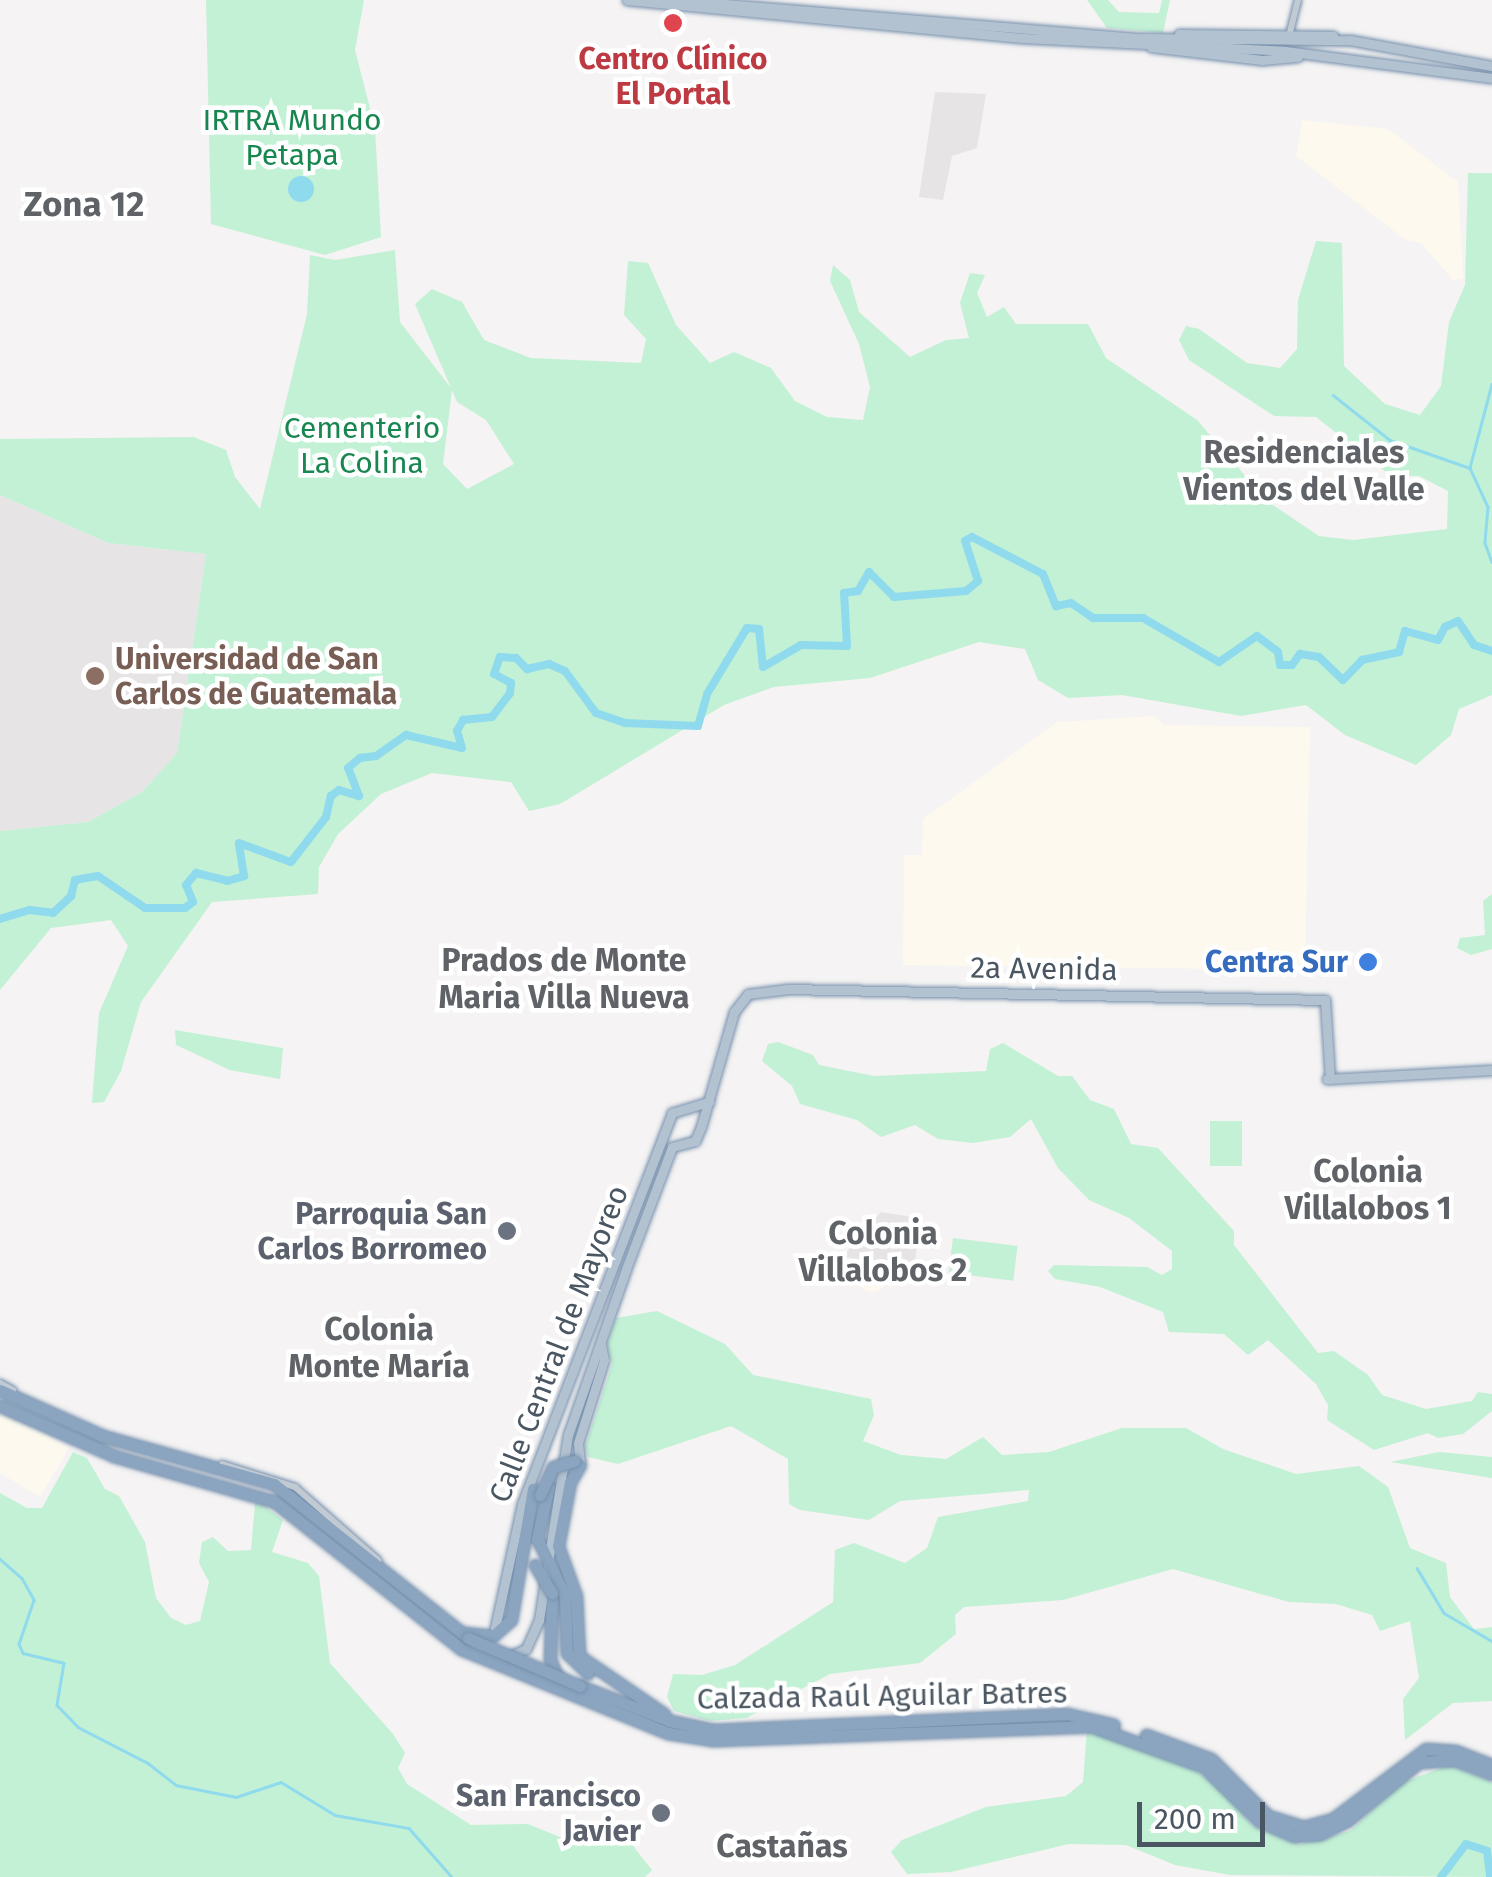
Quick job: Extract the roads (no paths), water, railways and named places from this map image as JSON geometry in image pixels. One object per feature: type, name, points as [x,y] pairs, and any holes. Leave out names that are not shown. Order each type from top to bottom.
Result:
[{"type":"highway","name":"Calzada Raúl Aguilar Batres","points":[[0,1386],[50,1414],[103,1436],[256,1477],[306,1501],[471,1634],[580,1686],[667,1720],[714,1730],[1068,1714],[1185,1753]]},
{"type":"highway","points":[[28,1398],[50,1414]]},
{"type":"highway","name":"Calzada Raúl Aguilar Batres","points":[[0,1406],[114,1456],[275,1502],[441,1637],[483,1659],[668,1733],[701,1738],[1072,1724],[1185,1753]]},
{"type":"highway","points":[[471,1634],[496,1635],[512,1620],[517,1561],[536,1492],[552,1467],[576,1464]]},
{"type":"highway","points":[[567,1693],[552,1666],[552,1593],[539,1545],[550,1482],[558,1471],[576,1464]]},
{"type":"highway","points":[[576,1464],[558,1546],[576,1596],[579,1656],[667,1720]]},
{"type":"highway","points":[[527,1528],[567,1602],[567,1653],[580,1669],[667,1720]]},
{"type":"highway","points":[[552,1666],[567,1653]]},
{"type":"highway","points":[[1185,1753],[1231,1773],[1268,1816],[1303,1827],[1333,1820],[1404,1760],[1426,1749],[1456,1751],[1492,1765]]},
{"type":"highway","points":[[1185,1753],[1223,1779],[1259,1820],[1294,1836],[1320,1834],[1347,1821],[1419,1762],[1456,1760],[1492,1774]]},
{"type":"main road","points":[[627,0],[1302,56],[1492,78]]},
{"type":"main road","points":[[676,0],[704,9]]},
{"type":"main road","points":[[940,26],[1163,37],[1356,40]]},
{"type":"main road","points":[[1163,37],[1356,40],[1492,66]]},
{"type":"main road","points":[[1356,40],[1345,42],[1342,51],[1344,59],[1360,64]]},
{"type":"main road","points":[[1149,45],[1281,52]]},
{"type":"main road","points":[[1409,67],[1416,58],[1410,48]]},
{"type":"main road","name":"2a Avenida","points":[[709,1102],[736,1008],[748,994],[766,990],[1324,1001],[1328,1080],[1492,1070]]},
{"type":"main road","name":"Calle Central de Mayoreo","points":[[517,1561],[522,1504],[536,1492],[672,1113],[709,1102]]},
{"type":"main road","name":"Calle Central de Mayoreo","points":[[483,1659],[527,1646],[568,1435],[672,1147],[694,1140],[709,1102]]},
{"type":"main road","points":[[576,1464],[578,1443],[604,1364],[601,1341]]},
{"type":"street","points":[[1286,36],[1298,0]]},
{"type":"street","points":[[0,1386],[100,1430],[275,1478],[306,1501]]},
{"type":"water","points":[[301,176],[310,180],[314,189],[310,198],[301,202],[292,198],[288,189],[292,180]]},
{"type":"waterway","points":[[1492,384],[1470,468],[1488,507],[1485,543],[1492,562]]},
{"type":"waterway","points":[[1333,395],[1390,440],[1470,468]]},
{"type":"waterway","points":[[0,919],[30,910],[53,913],[71,896],[75,880],[98,876],[145,908],[185,908],[193,902],[186,885],[196,873],[227,881],[244,876],[239,843],[291,862],[326,817],[331,796],[339,790],[359,796],[348,768],[360,758],[376,756],[406,735],[462,748],[457,731],[463,720],[492,717],[510,693],[511,683],[494,674],[500,657],[516,658],[527,669],[549,664],[565,671],[596,713],[625,723],[698,726],[707,694],[747,628],[759,629],[763,667],[801,645],[847,646],[844,593],[858,591],[869,572],[894,597],[966,591],[978,581],[965,541],[972,537],[1043,574],[1056,606],[1071,603],[1093,618],[1143,618],[1219,662],[1257,636],[1278,652],[1280,665],[1292,665],[1300,654],[1319,657],[1343,680],[1362,660],[1399,652],[1405,631],[1438,640],[1445,627],[1458,621],[1474,645],[1492,651]]},
{"type":"waterway","points":[[0,1559],[22,1578],[34,1600],[19,1644],[23,1653],[64,1663],[57,1705],[78,1727],[148,1763],[176,1785],[236,1797],[281,1782],[335,1815],[409,1828],[452,1877]]},
{"type":"waterway","points":[[1417,1568],[1444,1613],[1492,1641]]},
{"type":"waterway","points":[[1441,1877],[1466,1844],[1487,1851],[1490,1877]]},
{"type":"place","name":"Centro Clínico El Portal","points":[[673,23]]},
{"type":"place","name":"Universidad de San Carlos de Guatemala","points":[[95,676]]},
{"type":"place","name":"Centra Sur","points":[[1368,962]]},
{"type":"place","name":"Parroquia San Carlos Borromeo","points":[[507,1231]]},
{"type":"place","name":"San Francisco Javier","points":[[661,1813]]},
{"type":"district","name":"Zona 12","points":[[84,204]]},
{"type":"district","name":"Residenciales Vientos del Valle","points":[[1304,472]]},
{"type":"district","name":"Prados de Monte Maria Villa Nueva","points":[[564,980]]},
{"type":"district","name":"Colonia Villalobos 1","points":[[1368,1190]]},
{"type":"district","name":"Colonia Villalobos 2","points":[[883,1252]]},
{"type":"district","name":"Colonia Monte María","points":[[379,1348]]},
{"type":"district","name":"Castañas","points":[[782,1846]]},
{"type":"park label","name":"IRTRA Mundo Petapa","points":[[292,137]]},
{"type":"park label","name":"Cementerio La Colina","points":[[362,445]]}]
